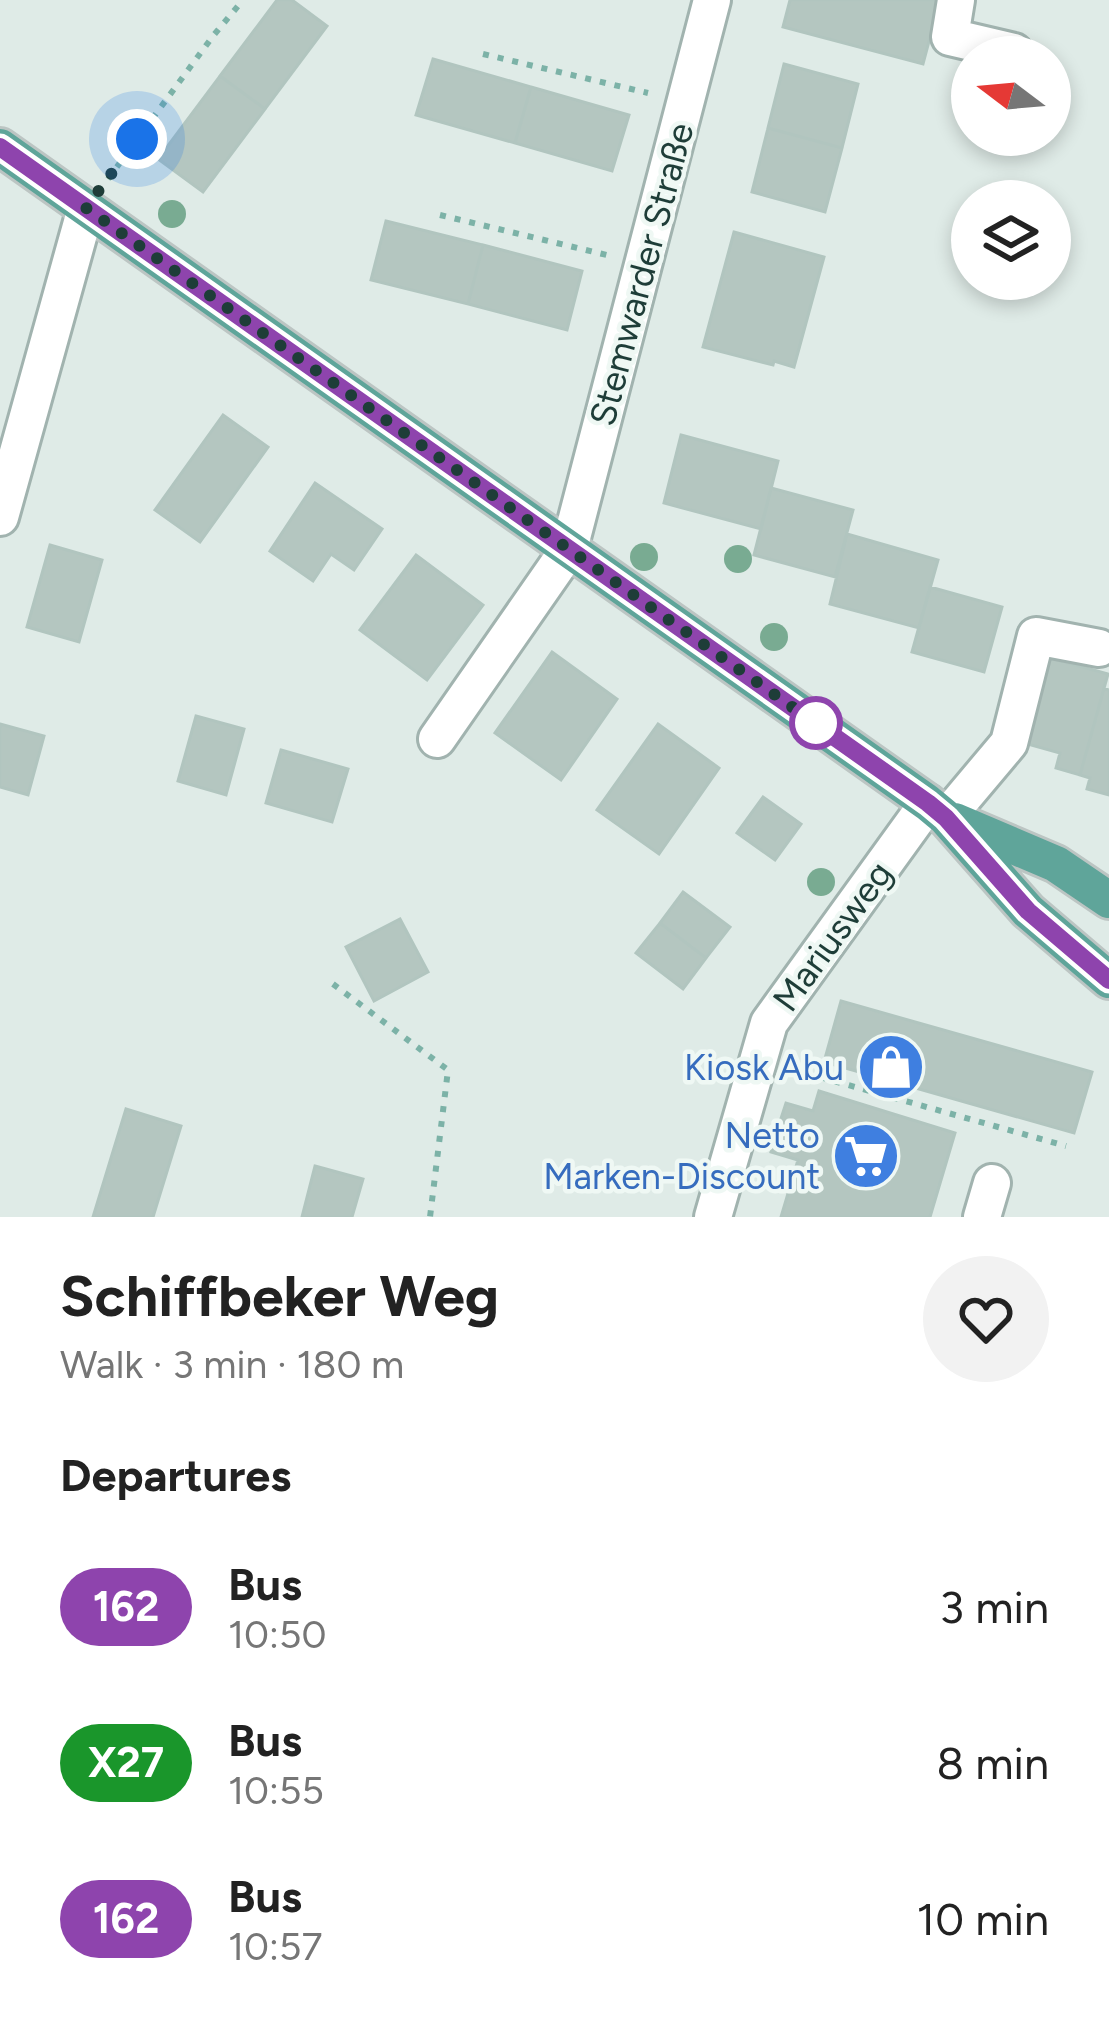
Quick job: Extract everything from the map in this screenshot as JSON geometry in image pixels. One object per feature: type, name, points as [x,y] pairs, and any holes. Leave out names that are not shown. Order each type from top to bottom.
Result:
[{"type":"main road","points":[[0,147],[937,810],[1056,864],[1109,900]]},
{"type":"main road","points":[[937,810],[1028,911],[1109,980]]},
{"type":"street","name":"Stemwarder Straße","points":[[569,549],[712,0]]},
{"type":"street","points":[[951,37],[956,0]]},
{"type":"street","points":[[0,517],[86,208]]},
{"type":"street","points":[[436,739],[569,549]]},
{"type":"street","name":"Mariusweg","points":[[713,1217],[769,1023],[937,810],[1009,743],[1036,636],[1099,648]]},
{"type":"path","points":[[86,208],[244,0]]},
{"type":"path","points":[[483,54],[686,102]]},
{"type":"path","points":[[440,214],[644,264]]},
{"type":"path","points":[[333,984],[448,1070],[430,1217]]},
{"type":"path","points":[[758,1059],[1066,1146]]},
{"type":"building","points":[[277,0],[292,0],[327,26],[265,109],[220,76]]},
{"type":"building","points":[[790,0],[940,0],[923,64],[783,27]]},
{"type":"building","points":[[433,59],[531,87],[515,143],[416,115]]},
{"type":"building","points":[[784,64],[858,84],[842,148],[768,128]]},
{"type":"building","points":[[220,76],[265,109],[203,192],[158,159]]},
{"type":"building","points":[[531,87],[629,115],[612,171],[515,143]]},
{"type":"building","points":[[768,128],[842,148],[825,212],[752,192]]},
{"type":"building","points":[[386,221],[483,245],[468,304],[371,280]]},
{"type":"building","points":[[734,232],[824,257],[794,367],[703,347]]},
{"type":"building","points":[[483,245],[582,271],[567,330],[468,304]]},
{"type":"building","points":[[223,415],[268,447],[200,542],[155,510]]},
{"type":"building","points":[[681,435],[778,461],[761,529],[664,503]]},
{"type":"building","points":[[315,483],[382,529],[354,570],[331,554],[313,581],[270,551]]},
{"type":"building","points":[[771,488],[853,510],[835,577],[754,555]]},
{"type":"building","points":[[847,534],[938,560],[919,628],[830,604]]},
{"type":"building","points":[[50,545],[102,560],[79,642],[27,627]]},
{"type":"building","points":[[416,555],[483,605],[427,680],[360,630]]},
{"type":"building","points":[[930,587],[1002,607],[984,672],[912,652]]},
{"type":"building","points":[[552,652],[617,699],[561,780],[495,733]]},
{"type":"building","points":[[1047,657],[1108,674],[1080,775],[1056,768],[1060,753],[1024,743]]},
{"type":"building","points":[[1104,688],[1109,690],[1109,795],[1087,789],[1090,778],[1080,775]]},
{"type":"building","points":[[196,716],[244,729],[226,795],[178,781]]},
{"type":"building","points":[[0,724],[44,736],[28,795],[0,787]]},
{"type":"building","points":[[658,724],[719,768],[659,854],[597,810]]},
{"type":"building","points":[[281,750],[348,769],[332,822],[266,803]]},
{"type":"building","points":[[763,797],[801,824],[775,860],[737,833]]},
{"type":"building","points":[[683,892],[730,927],[706,958],[660,923]]},
{"type":"building","points":[[400,919],[428,972],[374,1001],[346,947]]},
{"type":"building","points":[[660,923],[706,958],[683,989],[636,953]]},
{"type":"building","points":[[841,1001],[1092,1072],[1074,1133],[824,1062]]},
{"type":"building","name":"Netto Marken-Discount","points":[[819,1091],[955,1133],[930,1217],[781,1217],[798,1160],[771,1152],[775,1137],[786,1103],[813,1111]]},
{"type":"building","points":[[126,1109],[181,1126],[153,1217],[93,1217]]},
{"type":"building","points":[[315,1166],[363,1179],[352,1217],[302,1217]]},
{"type":"bus line","name":"162","points":[[0,147],[928,803],[1028,911],[1109,980]]},
{"type":"place","name":"Kiosk Abu","points":[[891,1067]]},
{"type":"place","name":"Netto Marken-Discount","points":[[866,1156]]},
{"type":"route","points":[[137,139],[86,208],[822,728],[816,723]]}]
